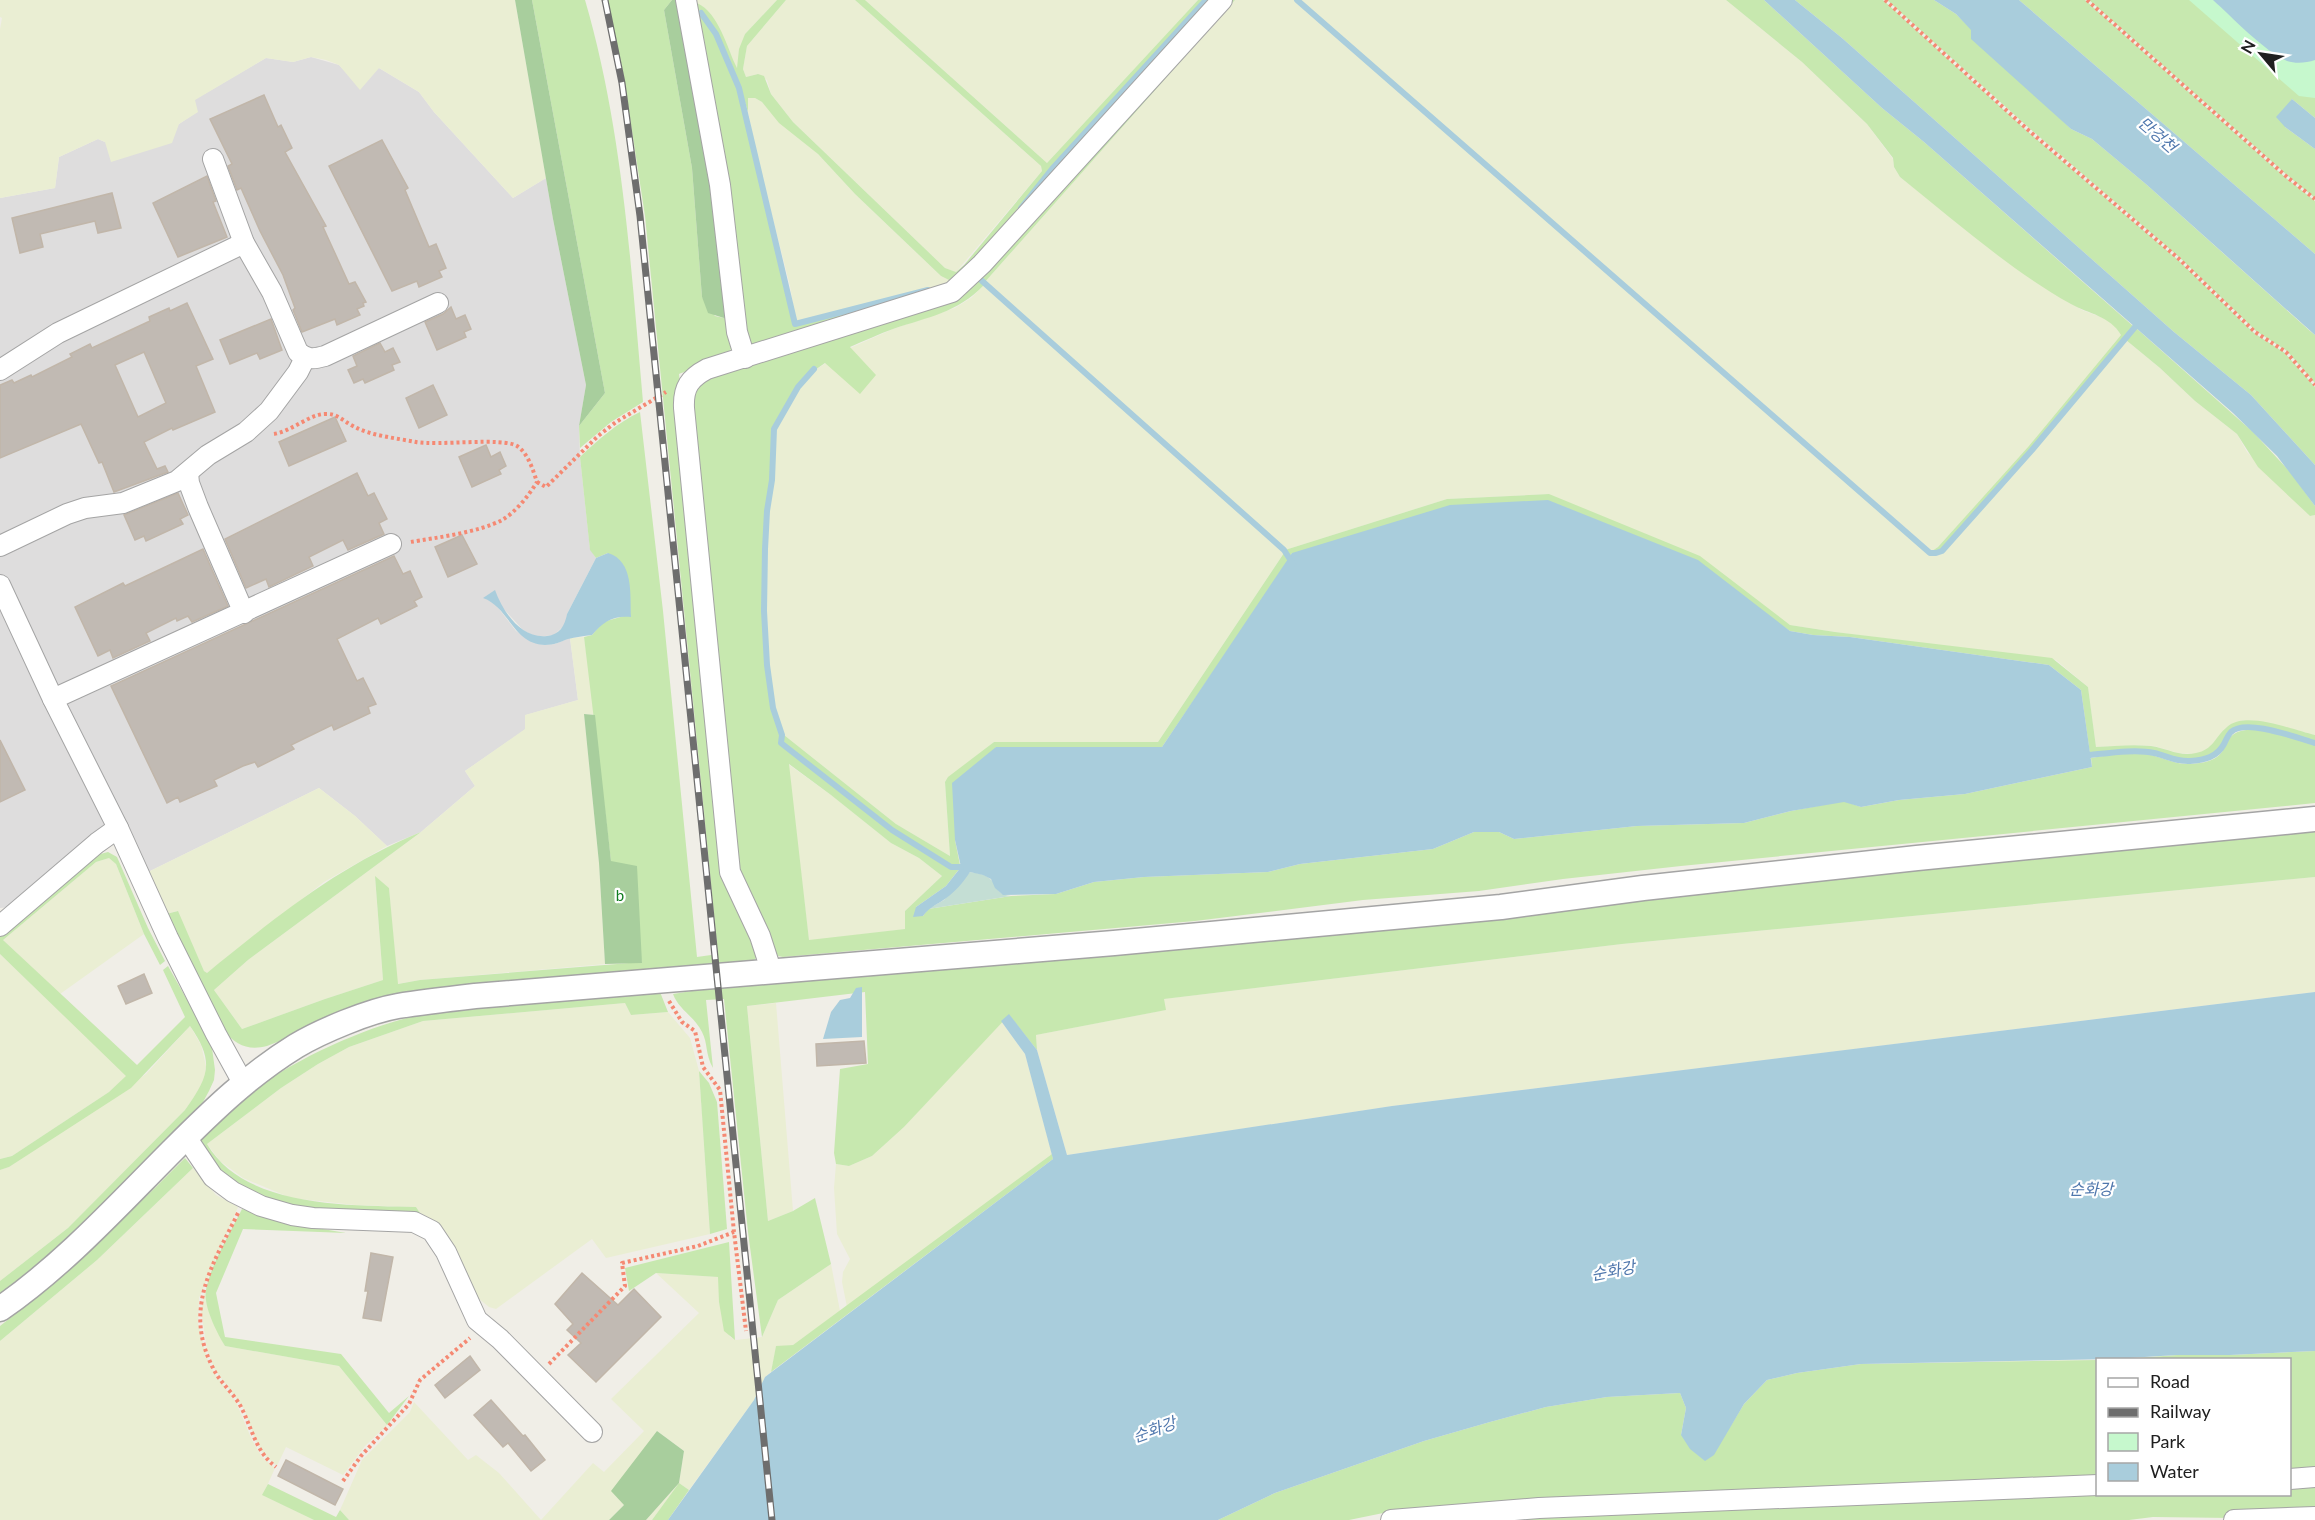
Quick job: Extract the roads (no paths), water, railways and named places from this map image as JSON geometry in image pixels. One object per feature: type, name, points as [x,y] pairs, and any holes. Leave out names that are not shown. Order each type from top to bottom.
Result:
[{"type":"street","points":[[686,0],[720,185],[737,332],[745,358]]},
{"type":"street","points":[[771,970],[760,936],[730,872],[684,408],[684,398],[693,377],[707,369],[952,292],[982,264],[1222,0]]},
{"type":"street","points":[[213,159],[244,243],[273,292],[298,352],[305,358],[325,356],[438,303]]},
{"type":"street","points":[[0,370],[58,333],[244,243]]},
{"type":"street","points":[[0,546],[67,514],[85,508],[123,503],[177,482],[208,455],[246,432],[285,391],[305,358]]},
{"type":"street","points":[[188,473],[189,483],[198,507],[244,613]]},
{"type":"street","points":[[53,699],[391,544]]},
{"type":"street","points":[[0,585],[174,948],[243,1083]]},
{"type":"street","points":[[0,1309],[51,1269],[214,1108],[243,1083],[297,1045],[395,1006],[475,996],[1114,943],[1501,907],[1643,888],[1917,858],[2315,819]]},
{"type":"street","points":[[0,926],[97,843],[118,828]]},
{"type":"street","points":[[186,1137],[213,1177],[245,1199],[276,1212],[338,1221],[414,1222],[432,1231],[439,1240],[477,1320],[500,1339],[592,1432]]},
{"type":"street","points":[[2291,1479],[2315,1478]]},
{"type":"street","points":[[1391,1520],[1539,1508],[2096,1485]]},
{"type":"street","points":[[2234,1520],[2315,1517]]},
{"type":"water","points":[[1764,0],[1795,0],[1842,38],[2174,332],[2251,395],[2315,465],[2315,506],[2277,456],[2233,413],[1924,142],[1882,108]]},
{"type":"water","name":"만겅천","points":[[1934,0],[2019,0],[2315,254],[2315,335],[2147,185],[2092,139],[2071,129],[1971,39],[1971,30],[1956,14]]},
{"type":"water","points":[[2213,0],[2315,0],[2315,60],[2294,63],[2278,56],[2258,42]]},
{"type":"water","points":[[2292,99],[2315,118],[2315,149],[2285,127],[2276,117]]},
{"type":"water","points":[[1548,500],[1698,560],[1790,631],[1850,637],[2049,665],[2081,690],[2092,767],[1965,794],[1899,800],[1861,807],[1844,802],[1791,811],[1744,823],[1637,826],[1514,839],[1499,832],[1474,832],[1433,849],[1300,864],[1268,872],[1144,877],[1094,882],[1056,894],[1003,895],[995,888],[991,879],[970,872],[958,888],[946,898],[923,916],[913,917],[916,907],[946,886],[961,867],[955,840],[952,783],[996,747],[1162,747],[1292,553],[1450,505]]},
{"type":"water","points":[[608,553],[622,563],[629,579],[631,617],[609,620],[592,635],[545,645],[534,643],[518,632],[499,609],[483,598],[495,590],[508,615],[521,629],[538,636],[551,635],[563,626],[596,558]]},
{"type":"water","points":[[862,987],[862,1037],[823,1039],[831,1012],[840,1000],[850,998],[856,988]]},
{"type":"water","name":"순화강","points":[[2315,992],[2315,1351],[2096,1359],[1861,1364],[1797,1373],[1767,1380],[1744,1404],[1714,1455],[1705,1461],[1690,1449],[1681,1435],[1686,1408],[1680,1393],[1607,1397],[1546,1407],[1424,1441],[1275,1493],[1218,1520],[668,1520],[754,1400],[765,1377],[1053,1159],[1025,1054],[1001,1021],[1009,1014],[1037,1050],[1067,1155],[1392,1106]]},
{"type":"waterway","points":[[1021,208],[1052,169],[1206,0]]},
{"type":"waterway","points":[[1297,0],[1930,553],[1942,551],[2032,450],[2135,327]]},
{"type":"waterway","points":[[701,13],[716,34],[739,88],[795,324],[928,290]]},
{"type":"waterway","points":[[981,280],[1284,550],[1293,564]]},
{"type":"waterway","points":[[814,369],[798,387],[774,429],[772,480],[767,511],[764,611],[767,665],[773,708],[782,735],[781,743],[892,830],[951,867],[961,867]]},
{"type":"waterway","points":[[2082,753],[2090,755],[2139,751],[2181,761],[2201,760],[2218,752],[2231,732],[2238,728],[2248,727],[2272,730],[2315,743]]},
{"type":"railway","points":[[605,0],[622,83],[640,216],[772,1520]]},
{"type":"park label","name":"b","points":[[620,895]]}]
